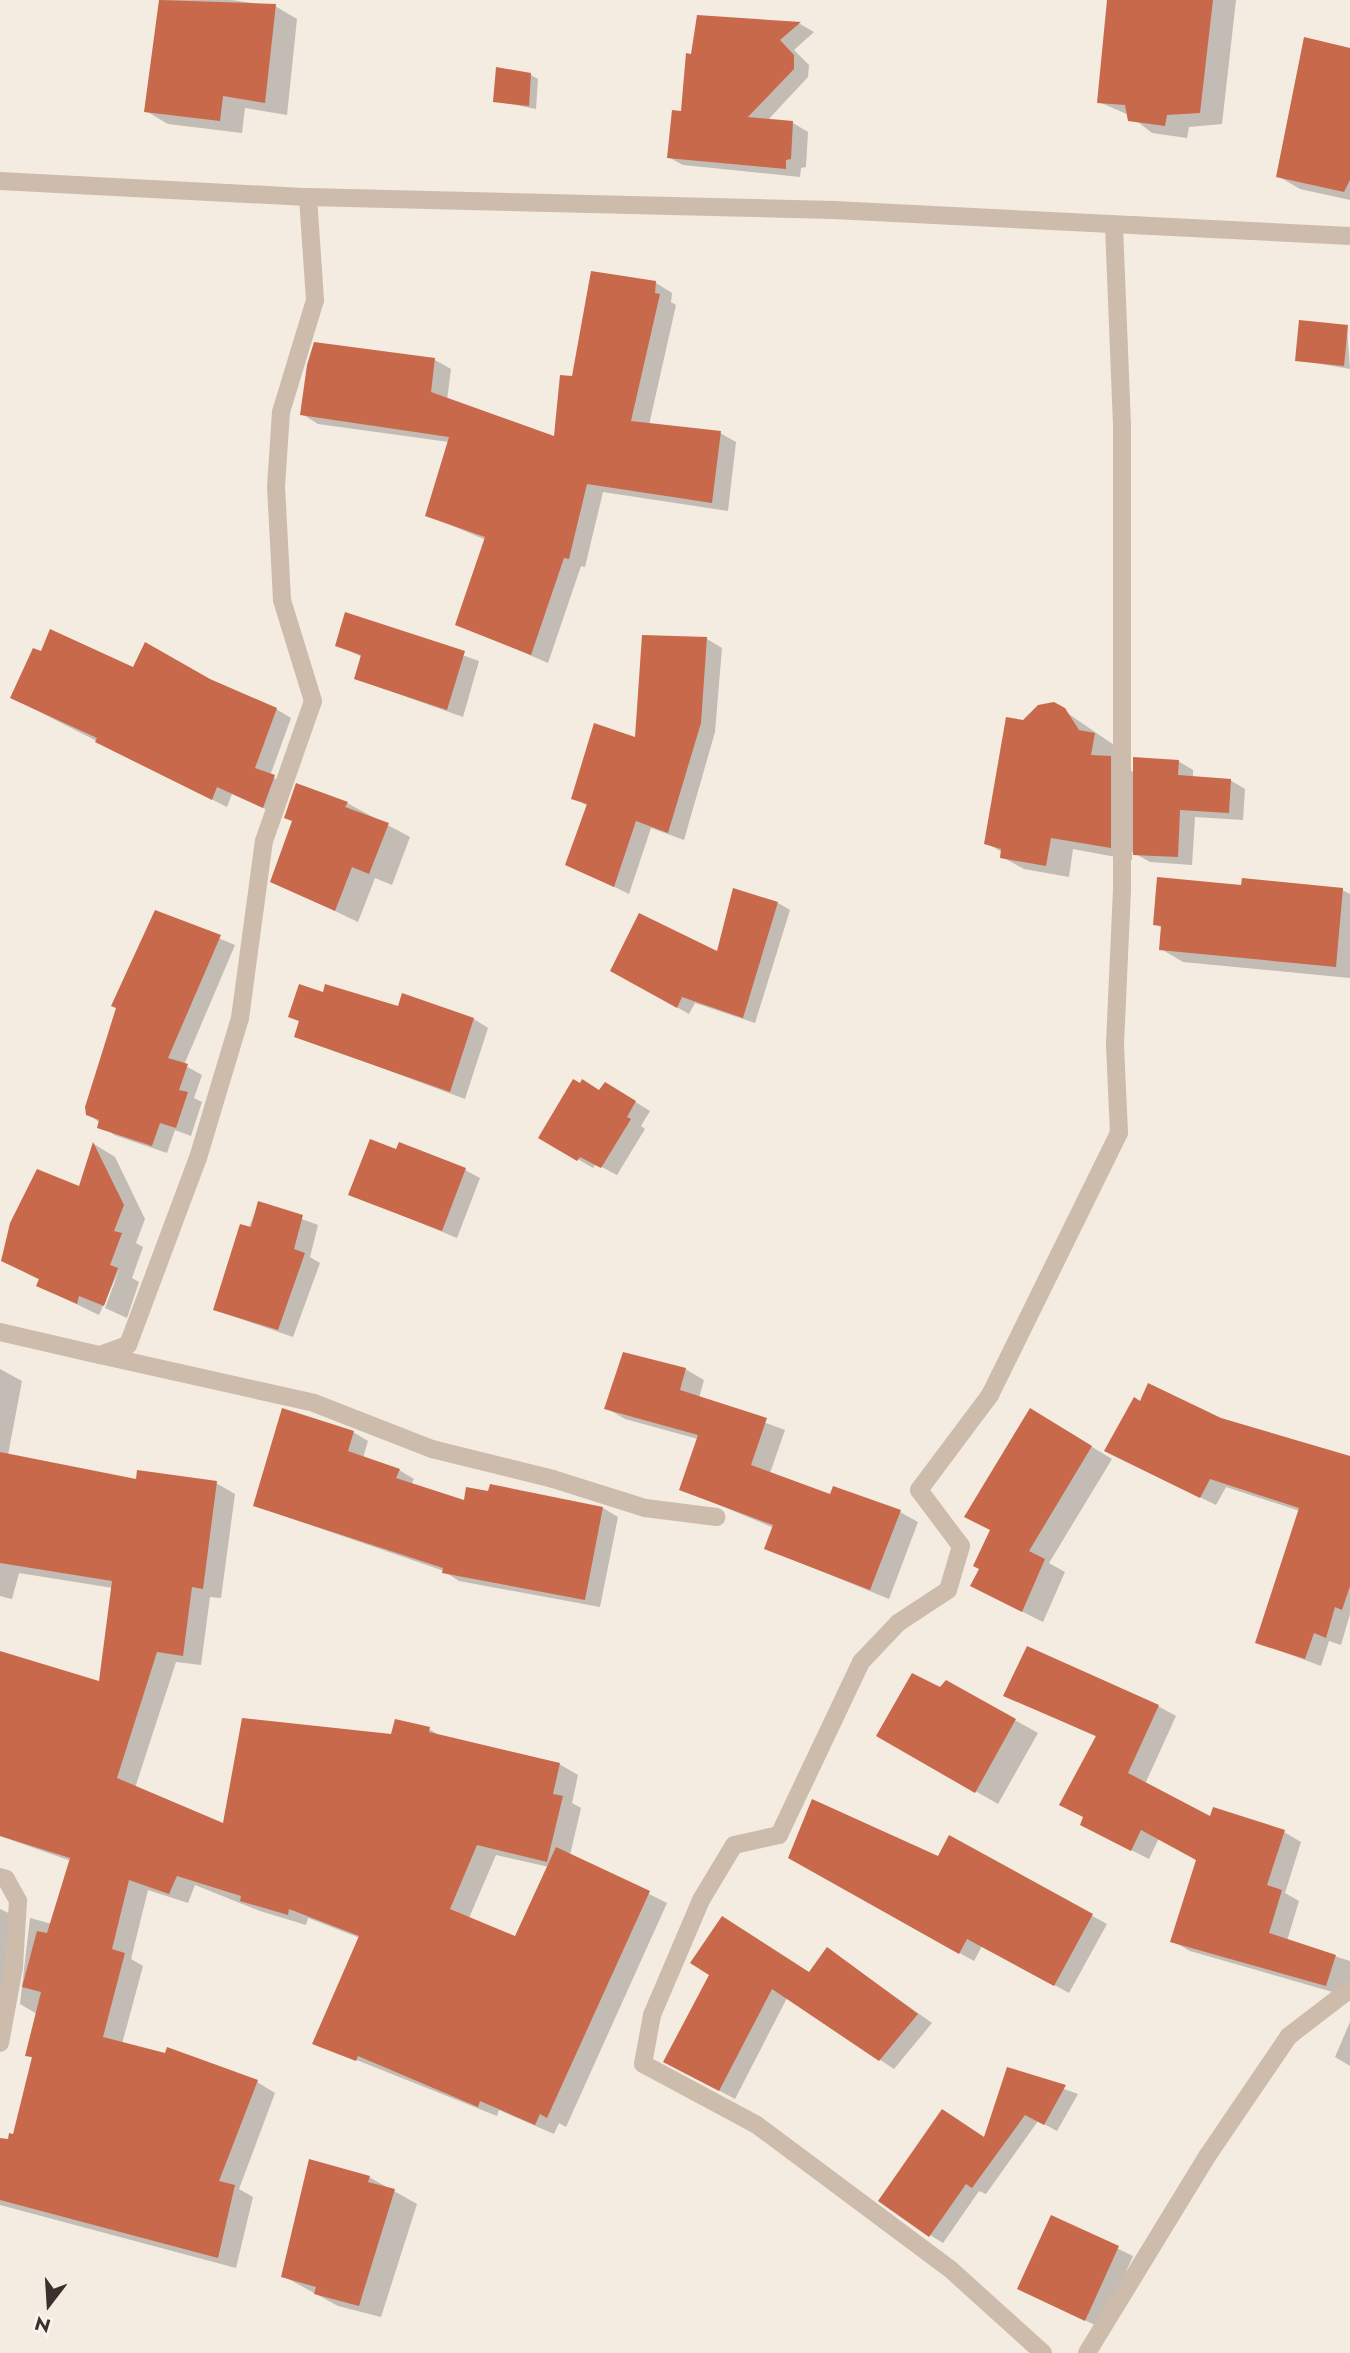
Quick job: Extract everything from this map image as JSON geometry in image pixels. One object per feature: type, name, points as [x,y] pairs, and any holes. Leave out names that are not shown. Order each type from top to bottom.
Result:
[{"type":"street","points":[[0,181],[308,197],[834,209],[1114,226],[1350,236]]},
{"type":"street","points":[[100,1355],[128,1345],[198,1158],[240,1018],[264,841],[313,701],[282,600],[276,486],[281,412],[315,300],[308,197]]},
{"type":"street","points":[[1043,2353],[950,2269],[757,2125],[643,2064],[652,2015],[701,1900],[734,1845],[779,1835],[861,1662],[898,1623],[948,1590],[961,1546],[919,1490],[990,1395],[1119,1133],[1115,1044],[1122,887],[1122,425],[1114,226]]},
{"type":"street","points":[[0,1332],[314,1403],[432,1450],[553,1479],[645,1508],[716,1517]]},
{"type":"street","points":[[0,1877],[6,1879],[18,1901],[14,1967],[0,2043]]},
{"type":"street","points":[[1087,2353],[1208,2155],[1289,2036],[1350,1990]]},
{"type":"building","points":[[159,0],[276,4],[265,103],[223,96],[220,121],[144,112]]},
{"type":"building","points":[[1107,0],[1213,0],[1200,113],[1167,115],[1165,126],[1128,121],[1125,105],[1097,103]]},
{"type":"building","points":[[697,15],[801,22],[780,40],[794,55],[794,69],[748,117],[793,121],[791,159],[786,160],[786,169],[667,158],[672,110],[681,111],[686,53],[691,54]]},
{"type":"building","points":[[1304,37],[1350,48],[1350,180],[1344,192],[1276,177]]},
{"type":"building","points":[[496,67],[531,73],[529,106],[493,102]]},
{"type":"building","points":[[591,271],[656,281],[655,293],[660,294],[631,421],[721,431],[712,503],[587,484],[569,559],[564,558],[531,655],[455,625],[485,537],[425,516],[449,437],[300,415],[307,365],[314,342],[435,358],[431,392],[554,436],[560,375],[572,376]]},
{"type":"building","points":[[1299,320],[1348,325],[1344,366],[1295,361]]},
{"type":"building","points":[[345,612],[465,651],[447,710],[354,679],[361,655],[335,646]]},
{"type":"building","points":[[50,629],[133,667],[145,642],[210,679],[277,708],[255,768],[275,775],[263,808],[217,787],[212,800],[95,742],[97,738],[10,698],[33,648],[41,651]]},
{"type":"building","points":[[642,635],[707,637],[701,723],[668,833],[636,821],[614,887],[565,865],[587,804],[571,799],[594,723],[635,737]]},
{"type":"building","points":[[1054,702],[1065,708],[1079,730],[1095,733],[1091,755],[1111,756],[1111,848],[1051,838],[1046,866],[1000,858],[1001,849],[984,844],[1006,717],[1023,720],[1038,705]]},
{"type":"building","points":[[1133,757],[1179,760],[1178,775],[1231,779],[1229,813],[1180,810],[1178,857],[1133,855]]},
{"type":"building","points":[[296,783],[348,802],[345,807],[389,823],[369,874],[352,867],[335,911],[270,882],[292,821],[284,818]]},
{"type":"building","points":[[1157,877],[1241,885],[1242,878],[1343,888],[1336,967],[1159,950],[1161,926],[1153,925]]},
{"type":"building","points":[[733,888],[778,902],[743,1018],[682,997],[677,1008],[610,971],[639,913],[717,951]]},
{"type":"building","points":[[155,910],[221,935],[168,1058],[188,1064],[179,1090],[188,1092],[176,1128],[160,1123],[152,1146],[97,1128],[99,1120],[86,1115],[85,1107],[116,1008],[111,1006]]},
{"type":"building","points":[[299,984],[323,992],[325,984],[398,1006],[402,993],[474,1018],[450,1092],[294,1037],[299,1021],[288,1017]]},
{"type":"building","points":[[573,1079],[580,1083],[582,1079],[599,1090],[605,1082],[636,1101],[627,1117],[631,1119],[601,1168],[580,1157],[577,1161],[538,1138]]},
{"type":"building","points":[[370,1139],[396,1149],[399,1142],[466,1168],[442,1231],[348,1195]]},
{"type":"building","points":[[93,1142],[124,1205],[114,1231],[122,1233],[110,1265],[118,1268],[104,1306],[79,1296],[77,1304],[36,1286],[39,1279],[1,1261],[10,1223],[37,1169],[79,1186]]},
{"type":"building","points":[[258,1201],[303,1215],[294,1249],[305,1253],[278,1330],[213,1310],[240,1224],[251,1227]]},
{"type":"building","points":[[623,1352],[686,1368],[680,1390],[767,1418],[751,1465],[830,1494],[833,1486],[901,1510],[870,1590],[764,1549],[773,1525],[679,1490],[698,1435],[604,1409]]},
{"type":"building","points":[[1148,1383],[1221,1418],[1350,1456],[1350,1586],[1342,1610],[1335,1607],[1326,1638],[1314,1633],[1305,1659],[1255,1643],[1299,1508],[1210,1479],[1200,1498],[1104,1451],[1134,1397],[1140,1401]]},
{"type":"building","points":[[282,1408],[354,1431],[348,1451],[400,1469],[396,1478],[464,1500],[466,1487],[488,1491],[490,1484],[603,1507],[585,1600],[442,1573],[443,1568],[253,1506]]},
{"type":"building","points":[[1030,1408],[1092,1446],[1029,1551],[1045,1559],[1022,1612],[970,1586],[979,1569],[973,1566],[990,1530],[964,1517]]},
{"type":"building","points":[[0,1452],[136,1479],[137,1470],[217,1481],[203,1589],[192,1587],[183,1656],[157,1652],[117,1778],[223,1823],[242,1718],[391,1734],[395,1719],[430,1727],[429,1732],[560,1763],[553,1794],[563,1796],[547,1862],[477,1845],[450,1909],[515,1936],[556,1847],[650,1891],[547,2118],[540,2114],[535,2125],[480,2101],[478,2107],[358,2056],[356,2061],[312,2044],[359,1936],[289,1909],[288,1915],[240,1901],[241,1896],[177,1876],[169,1894],[129,1880],[112,1949],[125,1953],[103,2037],[165,2053],[167,2047],[258,2080],[219,2181],[235,2185],[218,2258],[0,2200],[0,2138],[8,2139],[9,2133],[13,2134],[32,2057],[25,2056],[41,1992],[22,1987],[37,1931],[47,1933],[70,1858],[0,1836],[0,1651],[99,1681],[112,1581],[0,1563]]},
{"type":"building","points":[[1027,1646],[1159,1705],[1128,1773],[1210,1816],[1213,1807],[1285,1830],[1267,1885],[1282,1890],[1269,1933],[1336,1955],[1326,1986],[1170,1942],[1196,1860],[1141,1830],[1131,1851],[1080,1825],[1083,1817],[1059,1805],[1096,1736],[1003,1696]]},
{"type":"building","points":[[912,1673],[940,1687],[946,1680],[1016,1719],[975,1793],[876,1736]]},
{"type":"building","points":[[812,1799],[938,1856],[949,1835],[1093,1914],[1054,1986],[967,1939],[959,1954],[788,1858]]},
{"type":"building","points":[[722,1916],[809,1972],[827,1947],[918,2014],[879,2061],[772,1989],[719,2091],[663,2062],[709,1975],[690,1963]]},
{"type":"building","points":[[1007,2067],[1066,2085],[1044,2125],[1025,2115],[972,2188],[966,2184],[929,2237],[878,2201],[942,2109],[984,2137]]},
{"type":"building","points":[[309,2159],[370,2176],[368,2182],[395,2189],[359,2306],[314,2294],[316,2287],[281,2277]]},
{"type":"building","points":[[1051,2215],[1119,2246],[1085,2321],[1017,2289]]}]
